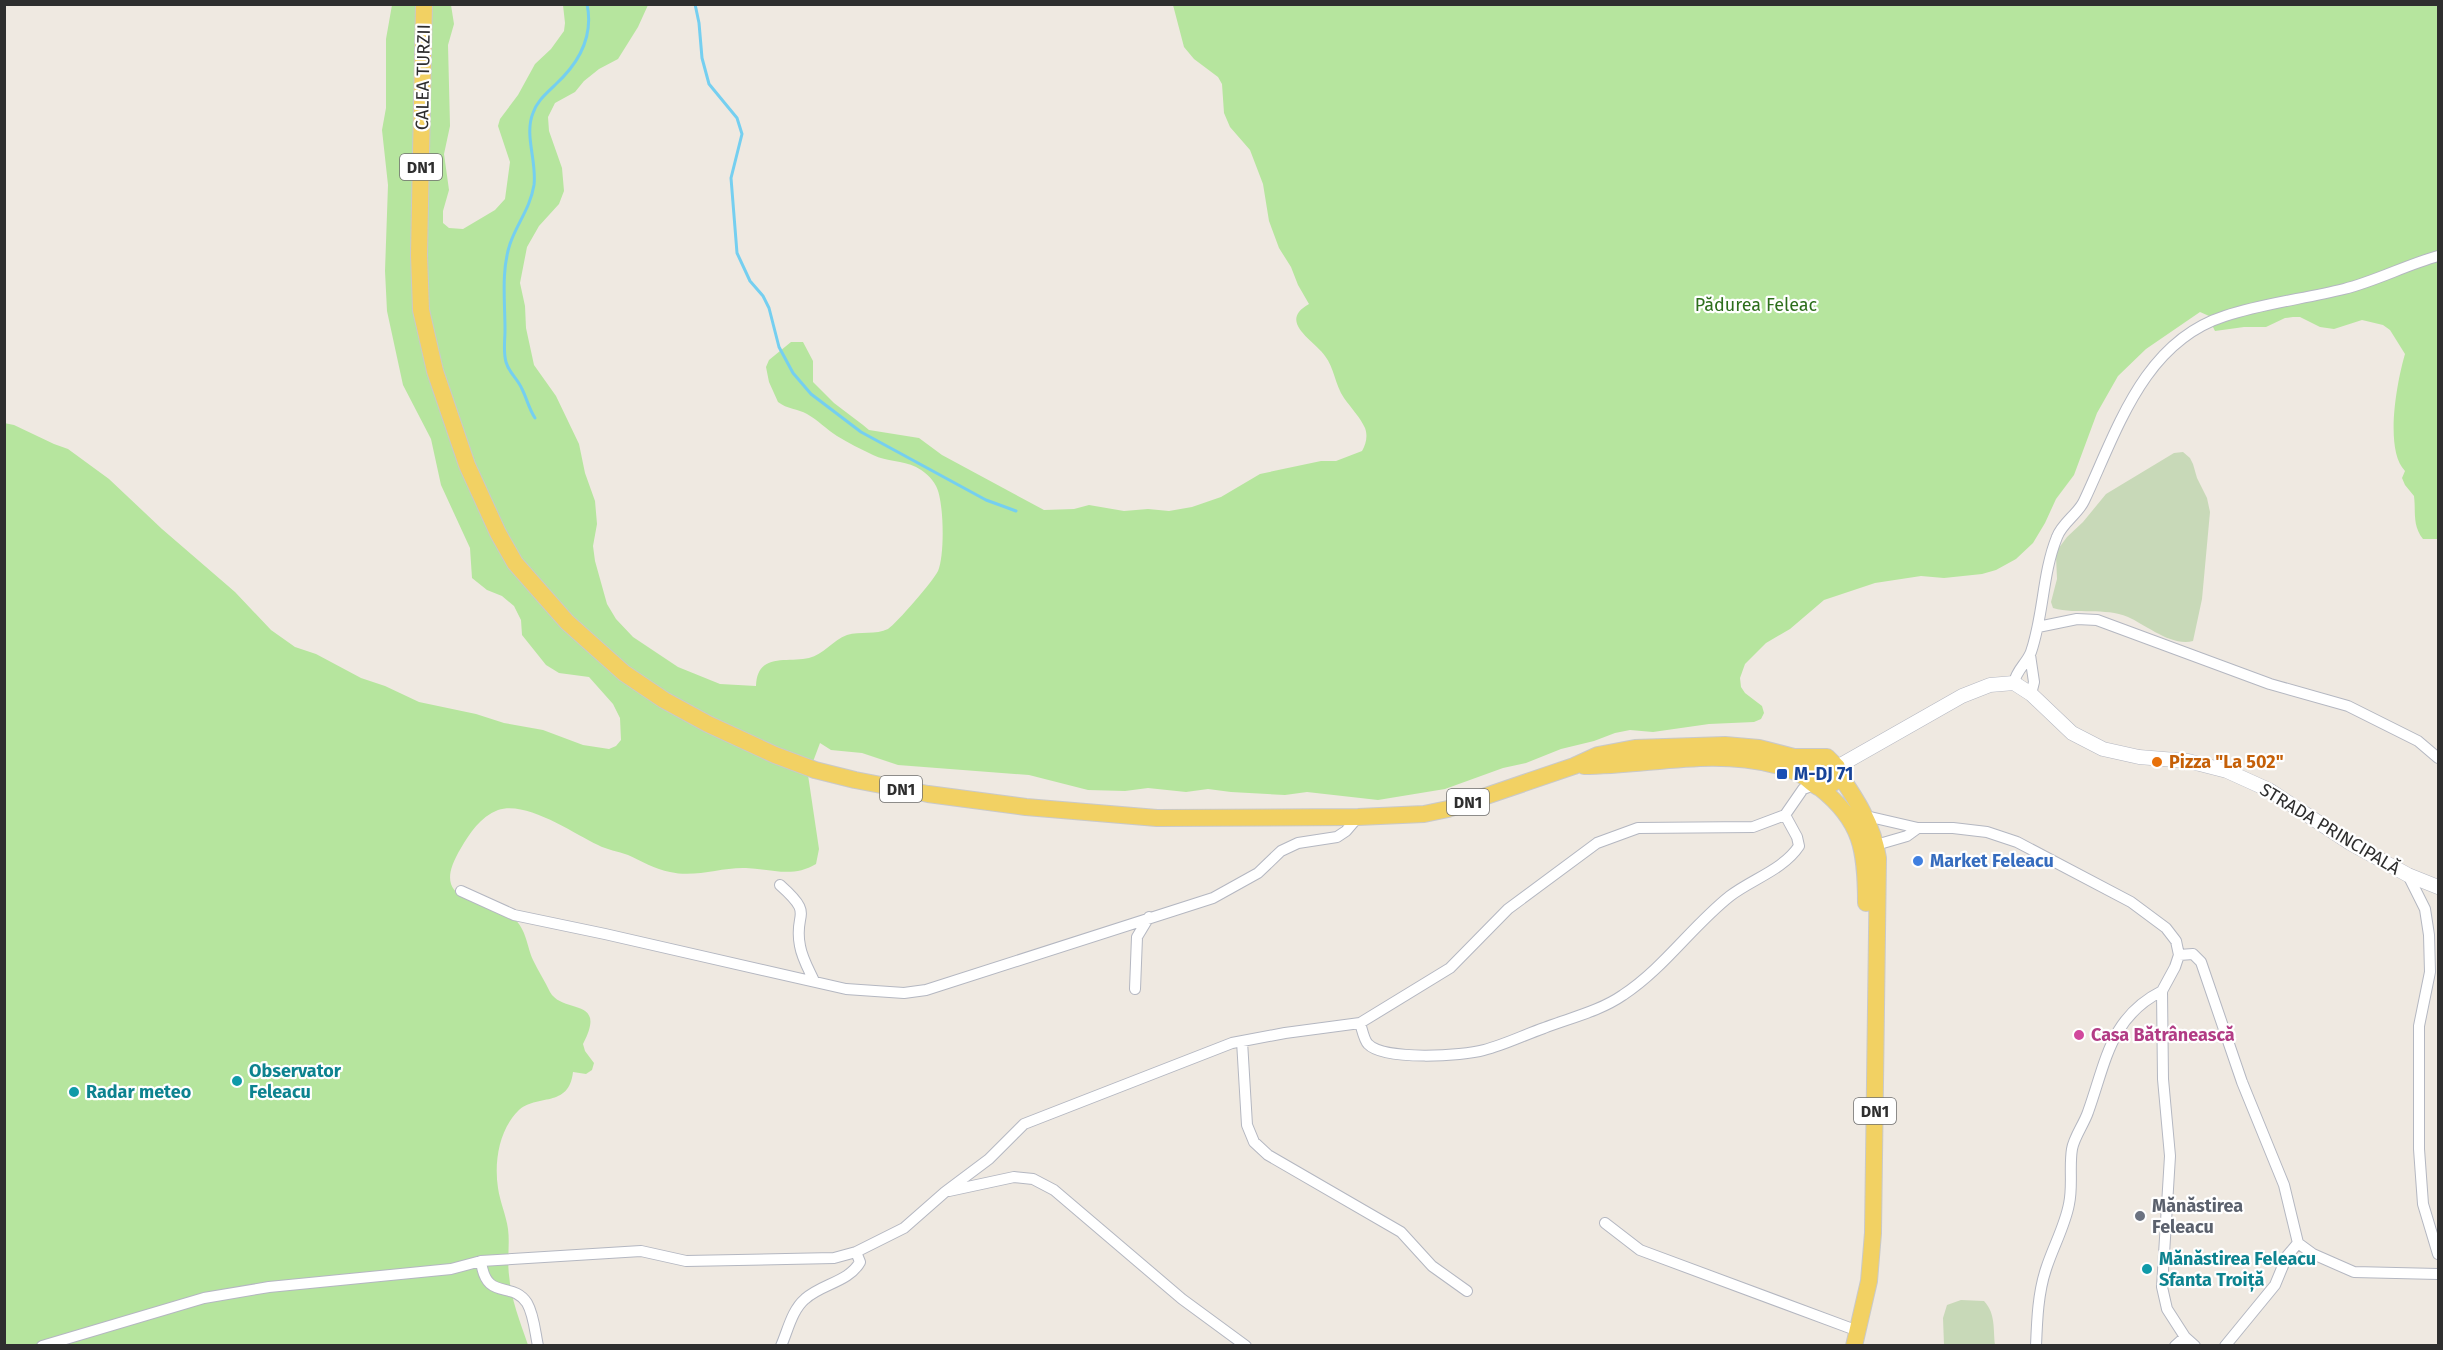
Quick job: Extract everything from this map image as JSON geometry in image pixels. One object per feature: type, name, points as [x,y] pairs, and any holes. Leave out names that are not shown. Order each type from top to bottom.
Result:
[{"type":"main road","name":"CALEA TURZII","points":[[424,4],[419,282],[424,330],[440,387],[467,465],[498,533],[515,563],[591,646],[624,673],[664,700],[739,740],[815,770],[855,780],[928,794],[1036,808],[1157,818],[1358,817]]},
{"type":"main road","name":"DN1","points":[[1358,817],[1424,814],[1448,809],[1615,751],[1702,744],[1742,746],[1794,757],[1827,757],[1866,816],[1876,844],[1878,858],[1873,1233],[1867,1293],[1854,1346]]},
{"type":"main road","points":[[1816,757],[1807,766],[1813,784],[1833,783],[1837,769]]},
{"type":"main road","name":"DN1","points":[[1574,766],[1683,758],[1726,758],[1775,765],[1813,784],[1847,813],[1859,837],[1866,875],[1865,1232],[1860,1282],[1845,1346]]},
{"type":"street","points":[[1837,769],[1962,696],[1990,685],[2014,683],[2015,676],[2030,654],[2038,627],[2048,565],[2058,534],[2083,504],[2133,393],[2155,364],[2189,334],[2222,316],[2278,301],[2346,289],[2439,256]]},
{"type":"street","points":[[2038,627],[2077,619],[2097,620],[2270,684],[2348,706],[2418,741],[2439,758]]},
{"type":"street","points":[[2030,654],[2034,682],[2031,694]]},
{"type":"street","name":"STRADA PRINCIPALĂ","points":[[2014,683],[2031,694],[2072,733],[2103,749],[2139,757],[2188,761],[2227,771],[2270,790],[2350,843],[2408,876],[2439,887]]},
{"type":"street","points":[[42,1346],[204,1298],[269,1287],[451,1269],[481,1261],[641,1251],[686,1261],[834,1258],[856,1252],[904,1228],[945,1192],[989,1159],[1024,1124],[1242,1041],[1360,1023],[1450,968],[1508,909],[1597,843],[1638,828],[1753,827],[1785,815],[1803,789],[1813,784]]},
{"type":"street","points":[[1360,1023],[1368,1044],[1394,1055],[1483,1051],[1623,996],[1651,973],[1706,915],[1736,891],[1785,863],[1794,854],[1798,846],[1797,837],[1785,815]]},
{"type":"street","points":[[1866,816],[1918,828],[1953,828],[1987,832],[2017,842],[2131,902],[2166,928],[2176,941],[2179,955],[2162,991],[2163,1079],[2170,1156],[2162,1287],[2167,1309],[2185,1337],[2195,1346]]},
{"type":"street","points":[[462,891],[514,915],[846,989],[904,993],[926,990],[1213,898],[1258,873],[1281,851],[1298,843],[1337,837],[1346,831],[1358,817]]},
{"type":"street","points":[[1859,837],[1876,844],[1906,836],[1918,828]]},
{"type":"street","points":[[2408,876],[2425,909],[2429,935],[2430,972],[2419,1026],[2419,1149],[2423,1204],[2439,1254]]},
{"type":"street","points":[[780,885],[797,900],[801,907],[800,945],[814,981]]},
{"type":"street","points":[[1135,989],[1137,937],[1149,917]]},
{"type":"street","points":[[2179,955],[2193,954],[2201,962],[2242,1082],[2284,1185],[2298,1243],[2313,1254],[2354,1272],[2439,1274]]},
{"type":"street","points":[[2036,1346],[2038,1306],[2045,1270],[2069,1207],[2072,1185],[2072,1148],[2088,1113],[2107,1053],[2122,1026],[2142,1001],[2162,991]]},
{"type":"street","points":[[1242,1041],[1247,1125],[1254,1142],[1268,1155],[1401,1232],[1432,1266],[1467,1291]]},
{"type":"street","points":[[945,1192],[1014,1177],[1033,1179],[1054,1190],[1182,1299],[1246,1346]]},
{"type":"street","points":[[1605,1223],[1640,1250],[1850,1328]]},
{"type":"street","points":[[2225,1346],[2275,1285],[2288,1256],[2298,1243]]},
{"type":"street","points":[[782,1346],[794,1313],[803,1300],[852,1273],[860,1262],[856,1252]]},
{"type":"street","points":[[481,1261],[483,1276],[490,1284],[519,1295],[526,1303],[538,1346]]},
{"type":"street","points":[[2175,1346],[2185,1337]]},
{"type":"green space","name":"Pădurea Feleac","points":[[392,5],[451,5],[454,24],[448,45],[450,126],[444,154],[449,190],[443,211],[443,223],[449,228],[463,229],[495,210],[505,199],[510,162],[498,126],[500,119],[518,95],[535,64],[551,49],[564,31],[563,5],[648,5],[638,27],[618,59],[599,69],[575,92],[555,103],[548,117],[549,131],[562,168],[564,191],[559,204],[539,226],[527,247],[520,283],[534,365],[556,396],[579,444],[585,473],[595,501],[597,524],[593,546],[607,604],[616,619],[633,637],[678,667],[720,684],[756,686],[758,675],[768,664],[775,661],[809,658],[847,635],[888,629],[930,583],[940,563],[943,541],[941,503],[936,486],[928,475],[911,465],[884,459],[850,444],[807,414],[778,402],[769,382],[766,367],[769,360],[791,342],[803,342],[813,361],[813,382],[834,403],[869,430],[919,438],[942,455],[1044,510],[1074,509],[1089,505],[1124,511],[1148,509],[1169,511],[1192,507],[1221,497],[1260,474],[1321,461],[1336,461],[1362,451],[1366,437],[1363,424],[1341,393],[1328,360],[1297,324],[1296,317],[1309,304],[1279,248],[1269,221],[1263,184],[1250,150],[1230,127],[1224,113],[1222,84],[1218,77],[1194,59],[1184,47],[1173,5],[2438,5],[2438,539],[2423,539],[2420,534],[2416,523],[2414,496],[2402,478],[2405,471],[2395,448],[2394,415],[2405,354],[2390,330],[2383,325],[2362,320],[2334,329],[2320,327],[2300,317],[2293,317],[2285,318],[2266,327],[2215,331],[2212,325],[2216,319],[2200,312],[2146,349],[2118,376],[2097,413],[2074,475],[2056,499],[2033,543],[2016,559],[1996,570],[1982,574],[1944,578],[1921,576],[1875,583],[1824,600],[1790,629],[1766,643],[1745,664],[1740,678],[1741,687],[1762,706],[1764,713],[1761,719],[1754,722],[1709,724],[1653,732],[1630,730],[1615,733],[1445,789],[1378,800],[1307,792],[1285,795],[1208,789],[1186,792],[1148,788],[1125,791],[1088,790],[1029,775],[898,765],[862,753],[831,750],[820,743],[808,775],[819,849],[816,864],[791,872],[746,868],[689,874],[670,872],[601,847],[549,819],[522,810],[509,808],[498,810],[481,821],[464,842],[453,863],[450,875],[451,884],[455,891],[463,897],[511,917],[518,923],[524,932],[533,960],[550,992],[556,999],[587,1013],[590,1019],[589,1029],[583,1044],[594,1063],[592,1070],[586,1074],[573,1072],[570,1084],[559,1096],[525,1106],[518,1111],[506,1127],[499,1147],[497,1178],[508,1229],[510,1284],[528,1345],[5,1345],[4,423],[14,425],[68,449],[109,479],[162,529],[235,592],[271,630],[295,647],[316,654],[361,678],[419,702],[543,730],[583,745],[609,749],[621,740],[620,718],[613,704],[589,677],[559,673],[546,665],[522,635],[521,620],[514,606],[472,578],[470,548],[441,485],[431,439],[403,385],[387,311],[385,271],[388,185],[382,130],[386,108],[386,39]]},
{"type":"green space","points":[[2183,452],[2193,464],[2207,498],[2210,512],[2202,599],[2193,641],[2185,642],[2168,638],[2119,614],[2053,608],[2051,602],[2057,579],[2056,556],[2067,537],[2106,494],[2174,453]]},
{"type":"green space","points":[[1961,1300],[1984,1301],[1988,1306],[1993,1322],[1995,1345],[1944,1345],[1943,1318],[1947,1305]]},
{"type":"waterway","points":[[535,418],[505,358],[505,265],[510,244],[530,201],[534,185],[530,139],[533,113],[542,98],[571,68],[582,49],[588,28],[587,4]]},
{"type":"waterway","points":[[695,4],[702,58],[709,84],[737,118],[742,134],[731,178],[737,253],[750,281],[763,296],[769,308],[779,347],[793,373],[811,394],[861,432],[986,500],[1016,511]]},
{"type":"place","name":"Pizza \"La 502\"","points":[[2157,762]]},
{"type":"place","name":"M-DJ 71","points":[[1782,774]]},
{"type":"place","name":"Market Feleacu","points":[[1918,861]]},
{"type":"place","name":"Casa Bătrânească","points":[[2079,1035]]},
{"type":"place","name":"Observator Feleacu","points":[[237,1081]]},
{"type":"place","name":"Radar meteo","points":[[74,1092]]},
{"type":"place","name":"Mănăstirea Feleacu","points":[[2140,1216]]},
{"type":"place","name":"Mănăstirea Feleacu Sfanta Troiță","points":[[2147,1269]]}]
